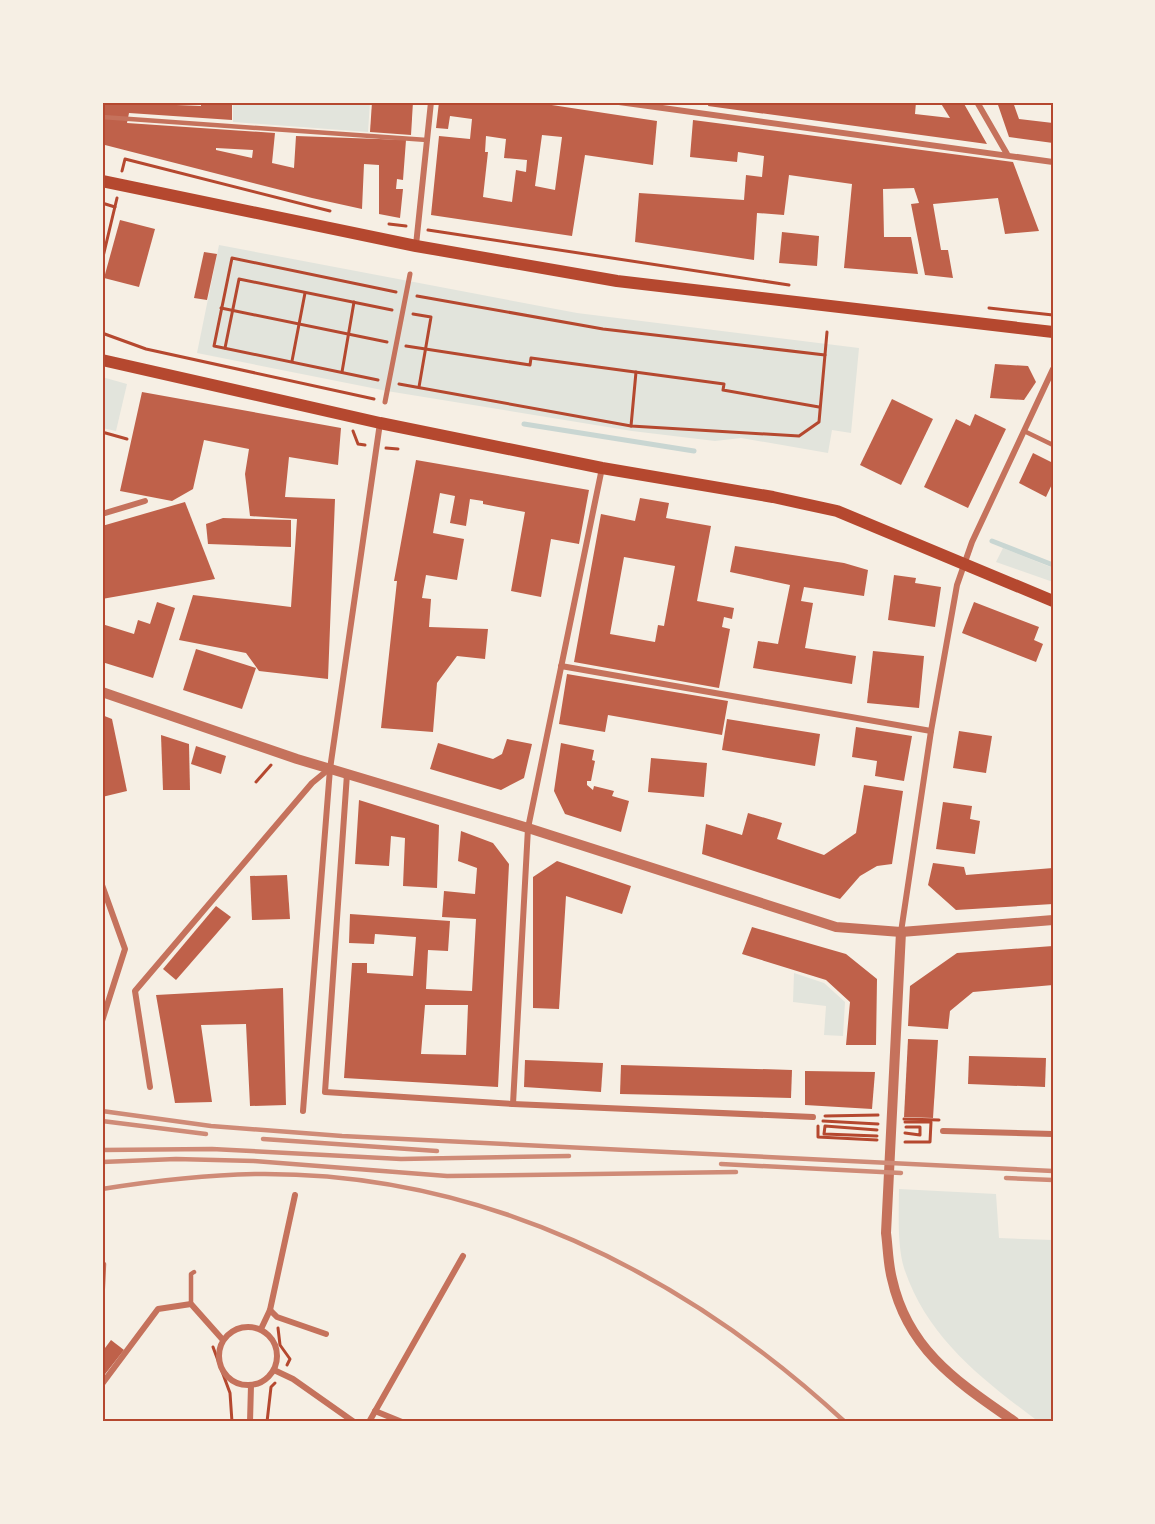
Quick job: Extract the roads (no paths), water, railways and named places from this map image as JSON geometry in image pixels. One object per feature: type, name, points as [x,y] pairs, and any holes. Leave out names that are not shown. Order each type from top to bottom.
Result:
[{"type":"main road","points":[[102,181],[416,246],[617,281],[1053,332]]},
{"type":"main road","points":[[102,360],[380,423],[602,468],[772,496],[837,511],[1053,601]]},
{"type":"street","points":[[416,246],[432,102]]},
{"type":"street","points":[[619,102],[1053,162]]},
{"type":"street","points":[[977,102],[1007,154]]},
{"type":"street","points":[[385,402],[410,274]]},
{"type":"street","points":[[1015,1422],[954,1380],[927,1353],[905,1314],[892,1280],[885,1233],[901,932],[931,731],[957,585],[963,563],[1053,369]]},
{"type":"street","points":[[303,1111],[330,769],[380,423]]},
{"type":"street","points":[[513,1104],[528,828],[602,468]]},
{"type":"street","points":[[102,514],[145,501]]},
{"type":"street","points":[[561,666],[931,731]]},
{"type":"street","points":[[102,692],[330,769],[528,828],[836,927],[901,932],[1053,920]]},
{"type":"street","points":[[150,1086],[135,991],[312,783],[330,769]]},
{"type":"street","points":[[347,774],[325,1092],[513,1104],[813,1117]]},
{"type":"street","points":[[102,885],[124,949],[102,1021]]},
{"type":"street","points":[[943,1131],[1053,1134]]},
{"type":"street","points":[[261,1329],[270,1310],[295,1195]]},
{"type":"street","points":[[369,1422],[463,1256]]},
{"type":"street","points":[[102,1384],[158,1309],[191,1304],[223,1340]]},
{"type":"street","points":[[270,1310],[277,1317],[326,1334]]},
{"type":"street","points":[[240,1327],[261,1329],[268,1334],[277,1351],[274,1370],[264,1380],[251,1385],[233,1381],[220,1367],[218,1358],[223,1340],[230,1332],[240,1327]]},
{"type":"street","points":[[274,1370],[293,1379],[354,1422]]},
{"type":"street","points":[[250,1422],[251,1385]]},
{"type":"street","points":[[375,1412],[402,1422]]},
{"type":"lane","points":[[102,117],[427,140]]},
{"type":"lane","points":[[1024,431],[1053,445]]},
{"type":"lane","points":[[102,1262],[104,1274],[102,1305]]},
{"type":"lane","points":[[191,1304],[191,1274],[194,1272]]},
{"type":"waterway","points":[[524,424],[694,451]]},
{"type":"waterway","points":[[992,541],[1053,565]]},
{"type":"railway","points":[[102,1111],[211,1126],[342,1136],[1053,1171]]},
{"type":"railway","points":[[102,1121],[206,1134]]},
{"type":"railway","points":[[263,1139],[437,1151]]},
{"type":"railway","points":[[102,1150],[212,1149],[401,1159],[569,1156]]},
{"type":"railway","points":[[102,1162],[176,1159],[254,1161],[447,1176],[736,1172]]},
{"type":"railway","points":[[721,1164],[901,1173]]},
{"type":"railway","points":[[102,1189],[178,1179],[255,1174],[339,1178],[420,1190],[498,1212],[574,1241],[647,1277],[716,1320],[782,1368],[845,1422]]},
{"type":"railway","points":[[1006,1178],[1053,1180]]}]
